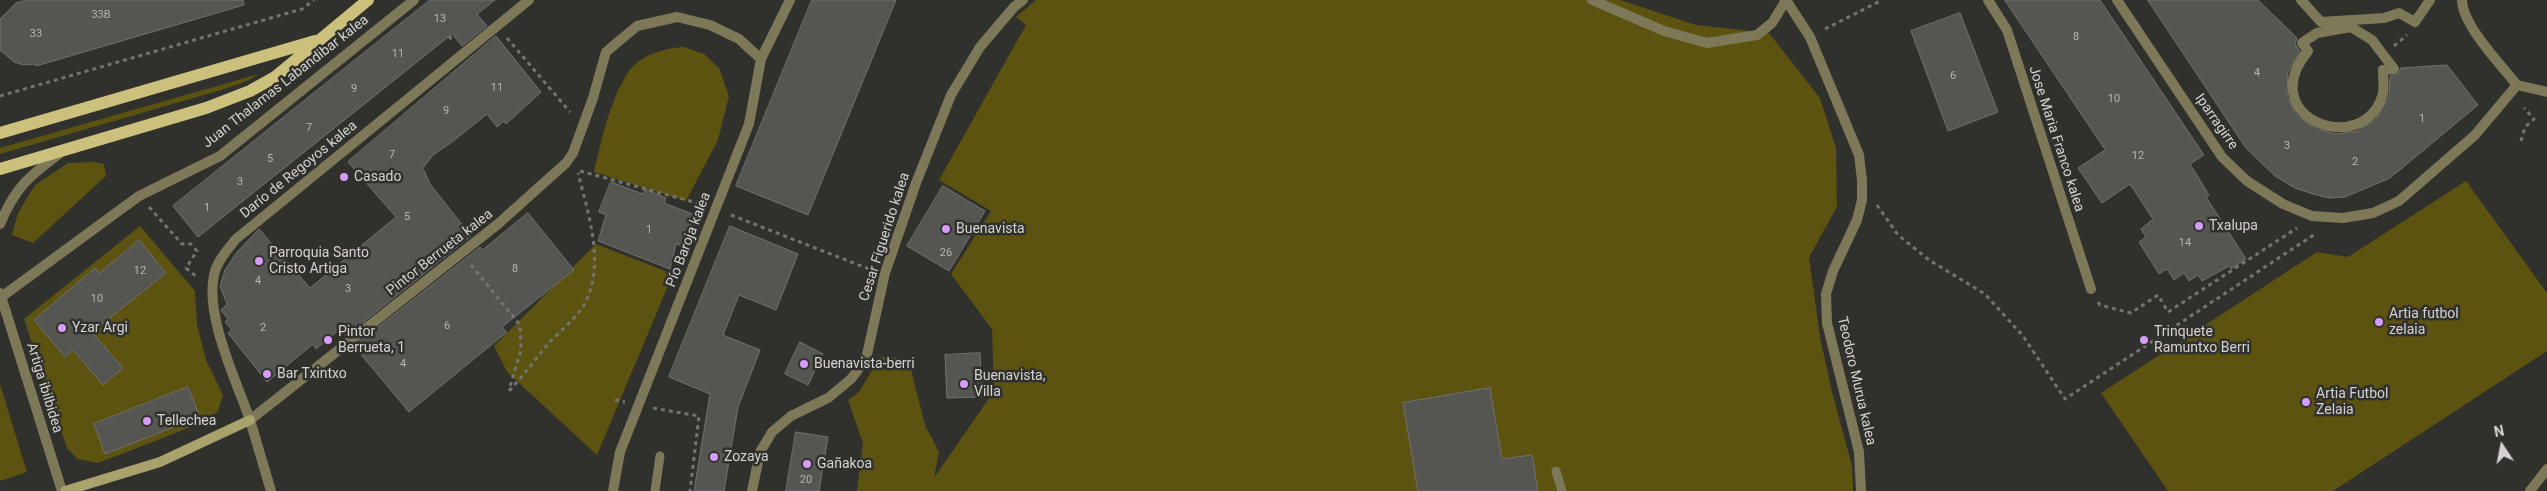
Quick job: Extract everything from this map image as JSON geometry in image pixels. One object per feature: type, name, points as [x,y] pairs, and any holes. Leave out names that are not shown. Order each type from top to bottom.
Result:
[{"type":"main road","name":"Juan Thalamas Labandibar kalea","points":[[0,169],[228,101],[275,77],[368,0]]},
{"type":"main road","name":"Juan Thalamas Labandibar kalea","points":[[0,133],[320,40]]},
{"type":"main road","name":"Pintor Berrueta kalea","points":[[63,491],[160,462],[250,420]]},
{"type":"street","name":"Juan Thalamas Labandibar kalea","points":[[0,296],[139,196],[220,156],[414,0]]},
{"type":"street","name":"Darío de Regoyos kalea","points":[[271,491],[250,420],[214,314],[212,294],[215,273],[223,256],[236,239],[529,0]]},
{"type":"street","name":"Pío Baroja kalea","points":[[613,491],[620,452],[749,124],[761,59],[790,0]]},
{"type":"street","name":"Cesar Figuerido kalea","points":[[752,491],[760,452],[772,432],[791,416],[828,398],[851,379],[866,359],[885,273],[916,183],[951,95],[980,47],[1014,7],[1023,0]]},
{"type":"street","points":[[1592,0],[1664,31],[1707,43],[1757,35],[1772,23],[1786,0]]},
{"type":"street","name":"Teodoro Murua kalea","points":[[1786,0],[1810,37],[1859,155],[1862,200],[1857,220],[1833,271],[1826,294],[1827,323],[1859,452],[1861,491]]},
{"type":"street","name":"Jose Maria Franco kalea","points":[[1988,0],[2007,30],[2091,289]]},
{"type":"street","name":"Iparragirre","points":[[2117,0],[2222,157],[2247,181],[2283,204],[2312,216],[2343,218],[2373,213],[2399,201],[2475,135],[2517,86]]},
{"type":"street","points":[[2301,0],[2321,22],[2384,18],[2399,13],[2415,22],[2430,0]]},
{"type":"street","points":[[2462,0],[2476,33],[2517,86],[2547,92]]},
{"type":"street","name":"Pintor Berrueta kalea","points":[[250,420],[462,253],[530,197],[566,163],[573,153],[606,52],[637,26],[677,17],[710,25],[739,39],[761,59]]},
{"type":"street","points":[[2351,27],[2372,40],[2394,69],[2384,70],[2383,93],[2377,106],[2369,115],[2347,127],[2332,128],[2319,124],[2307,116],[2294,99],[2295,72],[2308,51],[2302,43],[2317,33],[2351,27]]},
{"type":"street","points":[[0,224],[11,199],[29,176],[64,150]]},
{"type":"street","name":"Artiga ibilbidea","points":[[0,296],[63,491]]},
{"type":"street","points":[[2530,491],[2547,469]]},
{"type":"lane","points":[[655,491],[660,456]]},
{"type":"lane","points":[[1556,471],[1562,491]]},
{"type":"path","points":[[0,96],[302,9],[314,0]]},
{"type":"path","points":[[1825,29],[1882,0]]},
{"type":"path","points":[[511,42],[570,112]]},
{"type":"path","points":[[2521,141],[2525,127],[2534,119],[2524,108]]},
{"type":"path","points":[[462,253],[520,325],[520,350],[509,391],[531,368],[547,346],[586,302],[592,282],[594,251],[578,171]]},
{"type":"path","points":[[583,172],[700,203]]},
{"type":"path","points":[[139,196],[182,244],[191,244],[197,251],[186,268],[197,278]]},
{"type":"path","points":[[735,216],[866,268]]},
{"type":"path","points":[[2091,289],[2100,305],[2131,313],[2158,295],[2168,312],[2297,228]]},
{"type":"path","points":[[660,410],[699,416],[690,491]]},
{"type":"shaded area","points":[[1036,0],[1620,0],[1696,25],[1769,33],[1820,98],[1836,148],[1837,207],[1809,257],[1820,337],[1832,392],[1852,466],[1853,491],[857,491],[863,443],[848,400],[859,392],[880,357],[908,358],[925,425],[939,452],[934,478],[994,391],[992,329],[951,274],[991,211],[939,180],[1026,25],[1016,17]]},
{"type":"shaded area","points":[[684,47],[704,54],[719,68],[729,96],[718,140],[686,201],[594,172],[611,109],[627,74],[638,62],[652,54]]},
{"type":"shaded area","points":[[259,74],[247,81],[221,90],[0,154],[0,148]]},
{"type":"shaded area","points":[[95,162],[104,164],[106,176],[33,243],[12,235],[18,213],[35,185],[68,163]]},
{"type":"shaded area","name":"Artia futbol zelaia","points":[[2466,181],[2547,293],[2547,351],[2333,491],[2168,491],[2101,393],[2317,252],[2348,257]]},
{"type":"shaded area","points":[[140,226],[195,291],[197,324],[206,360],[223,395],[218,411],[204,422],[98,463],[78,459],[67,448],[24,319]],"holes":[[[138,240],[166,273],[143,292],[115,259]],[[95,268],[100,325],[70,289]],[[59,299],[91,336],[65,357],[34,320]],[[188,387],[200,417],[105,454],[94,424]]]},
{"type":"shaded area","points":[[596,244],[673,274],[597,455],[507,372],[494,346]]},
{"type":"shaded area","points":[[0,384],[27,472],[0,481]]},
{"type":"building","points":[[27,0],[243,0],[244,5],[36,66],[35,64],[24,65],[14,62],[0,50],[0,19],[16,3]]},
{"type":"building","points":[[430,0],[495,0],[477,14],[487,26],[462,46],[452,34],[198,237],[173,206]]},
{"type":"building","points":[[812,0],[896,0],[808,215],[736,186]]},
{"type":"building","points":[[2005,0],[2100,0],[2204,155],[2190,164],[2209,195],[2206,197],[2246,259],[2231,269],[2229,266],[2202,281],[2198,275],[2189,281],[2184,273],[2174,280],[2167,269],[2159,274],[2139,242],[2146,237],[2141,229],[2153,219],[2130,184],[2102,203],[2078,168],[2105,150]]},
{"type":"building","points":[[2148,0],[2258,0],[2297,38],[2295,44],[2300,52],[2288,72],[2287,96],[2297,116],[2317,129],[2336,134],[2357,131],[2376,119],[2389,96],[2390,76],[2398,74],[2401,68],[2447,65],[2478,105],[2390,178],[2345,197],[2329,198],[2313,194],[2295,188],[2275,176],[2246,148]]},
{"type":"building","points":[[1960,13],[1998,112],[1948,131],[1911,31]]},
{"type":"building","points":[[496,36],[541,92],[506,124],[504,121],[497,127],[487,114],[433,155],[423,168],[430,184],[471,236],[346,336],[340,329],[316,349],[313,344],[267,382],[228,333],[232,330],[225,322],[228,319],[221,310],[227,304],[220,286],[225,270],[237,252],[259,229],[310,288],[396,217],[348,162]]},
{"type":"building","points":[[611,182],[643,194],[645,189],[666,198],[664,203],[695,215],[683,246],[676,244],[670,269],[598,241],[606,215],[599,212]]},
{"type":"building","name":"Buenavista","points":[[943,186],[985,211],[949,271],[907,246]]},
{"type":"building","points":[[528,213],[574,270],[502,327],[507,332],[409,412],[354,346],[480,247],[482,250]]},
{"type":"building","points":[[730,226],[798,254],[776,310],[739,295],[723,335],[760,350],[738,407],[724,491],[694,491],[710,394],[669,377]]},
{"type":"building","points":[[139,240],[166,273],[92,332],[123,368],[103,385],[73,350],[65,357],[34,320],[95,268],[99,273]]},
{"type":"building","name":"Buenavista-berri","points":[[800,342],[823,354],[808,385],[785,374]]},
{"type":"building","name":"Buenavista, Villa","points":[[980,353],[982,397],[947,398],[945,355]]},
{"type":"building","name":"Tellechea","points":[[188,387],[200,417],[105,454],[94,424]]},
{"type":"building","points":[[1490,388],[1502,459],[1532,455],[1538,491],[1418,491],[1403,403]]},
{"type":"building","name":"Gañakoa","points":[[796,432],[828,437],[819,491],[786,491]]},
{"type":"place","name":"Casado","points":[[344,177]]},
{"type":"place","name":"Txalupa","points":[[2199,226]]},
{"type":"place","name":"Buenavista","points":[[946,229]]},
{"type":"place","name":"Parroquia Santo Cristo Artiga","points":[[259,261]]},
{"type":"place","name":"Artia futbol zelaia","points":[[2379,322]]},
{"type":"place","name":"Yzar Argi","points":[[62,328]]},
{"type":"place","name":"Pintor Berrueta, 1","points":[[328,340]]},
{"type":"place","name":"Trinquete Ramuntxo Berri","points":[[2144,340]]},
{"type":"place","name":"Buenavista-berri","points":[[804,364]]},
{"type":"place","name":"Bar Txintxo","points":[[267,374]]},
{"type":"place","name":"Buenavista, Villa","points":[[964,384]]},
{"type":"place","name":"Artia Futbol Zelaia","points":[[2306,402]]},
{"type":"place","name":"Tellechea","points":[[147,421]]},
{"type":"place","name":"Zozaya","points":[[714,457]]},
{"type":"place","name":"Gañakoa","points":[[807,464]]}]
